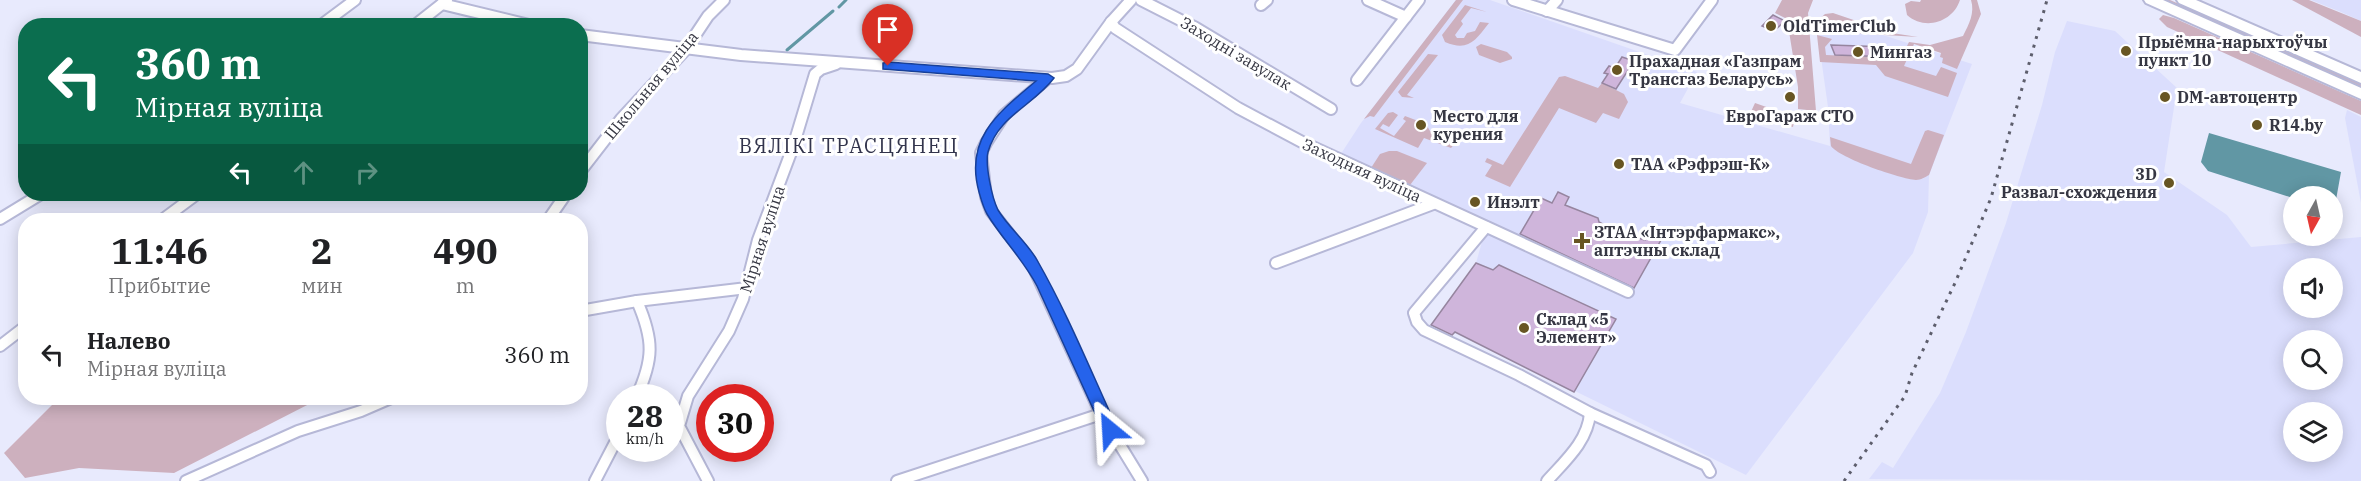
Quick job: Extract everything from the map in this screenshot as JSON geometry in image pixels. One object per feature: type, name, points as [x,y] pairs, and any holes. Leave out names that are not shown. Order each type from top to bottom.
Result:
[{"type":"highway","points":[[2151,0],[2361,94]]},
{"type":"highway","points":[[2184,0],[2361,78]]},
{"type":"street","points":[[331,18],[355,0]]},
{"type":"street","name":"Школьная вуліца","points":[[588,162],[621,119],[686,49],[708,16],[724,0]]},
{"type":"street","points":[[588,36],[686,49],[1048,78],[1066,76],[1077,69],[1111,22],[1131,0]]},
{"type":"street","name":"Заходні завулак","points":[[1141,0],[1196,28],[1331,110]]},
{"type":"street","points":[[1368,0],[1406,16]]},
{"type":"street","points":[[1357,80],[1419,0]]},
{"type":"street","points":[[1513,0],[1676,50],[1712,0]]},
{"type":"street","points":[[1547,11],[1557,0]]},
{"type":"street","points":[[424,18],[444,2],[503,18]]},
{"type":"street","name":"Заходняя вуліца","points":[[1111,22],[1115,28],[1238,108],[1302,142],[1628,292]]},
{"type":"street","name":"Мірная вуліца","points":[[684,406],[729,331],[747,288],[758,240],[793,147],[821,60]]},
{"type":"street","points":[[815,74],[829,66],[845,63]]},
{"type":"street","points":[[1048,78],[1011,108],[999,121],[981,153],[986,197],[992,211],[1031,261],[1101,414],[1142,481]]},
{"type":"street","points":[[0,219],[30,201]]},
{"type":"street","points":[[171,213],[188,201]]},
{"type":"street","points":[[1276,263],[1433,204]]},
{"type":"street","points":[[1486,227],[1422,300],[1414,313],[1417,322],[1424,330],[1519,375],[1590,413],[1706,465],[1710,472]]},
{"type":"street","points":[[588,310],[637,301],[747,288]]},
{"type":"street","points":[[637,301],[650,328],[651,340],[647,375],[643,384]]},
{"type":"street","points":[[0,346],[18,332]]},
{"type":"street","points":[[186,481],[298,431],[375,405]]},
{"type":"street","points":[[1547,481],[1572,452],[1589,427],[1590,413]]},
{"type":"street","points":[[897,481],[1101,414]]},
{"type":"street","name":"Мірная вуліца","points":[[684,442],[708,481]]},
{"type":"street","points":[[595,481],[606,462]]},
{"type":"shaded area","points":[[1456,0],[1490,0],[1697,72],[1680,103],[1830,146],[1828,107],[1816,22],[1883,35],[1972,64],[1929,175],[1928,212],[1913,253],[1746,475],[1455,332],[1452,335],[1431,325],[1476,263],[1485,231],[1335,163],[1361,123]]},
{"type":"shaded area","points":[[1456,0],[1463,0],[1374,117],[1364,119]]},
{"type":"shaded area","points":[[1782,0],[1813,0],[1808,13],[1816,111],[1798,109],[1798,87],[1787,19],[1775,13]]},
{"type":"shaded area","points":[[1921,0],[1960,0],[1956,8],[1945,19],[1930,23],[1914,20],[1907,15],[1905,4]]},
{"type":"shaded area","points":[[1971,0],[1977,0],[1981,14],[1957,69],[1942,63],[1941,53],[1914,44],[1904,66],[1936,76],[1941,67],[1957,73],[1948,97],[1885,76],[1876,65],[1820,62],[1817,35],[1832,39],[1825,47],[1826,55],[1901,58],[1909,42],[1930,45],[1963,36],[1972,14]]},
{"type":"shaded area","points":[[2162,0],[2170,0],[2361,84],[2361,88]]},
{"type":"shaded area","points":[[2292,0],[2309,0],[2361,21],[2361,37]]},
{"type":"shaded area","points":[[2311,0],[2361,0],[2361,21],[2341,12]]},
{"type":"shaded area","points":[[1465,5],[1487,12],[1471,8],[1461,21],[1463,24],[1455,35],[1457,38],[1464,38],[1467,33],[1475,31],[1480,22],[1489,23],[1470,43],[1460,46],[1445,42],[1442,35]]},
{"type":"shaded area","points":[[1833,13],[1892,33],[1918,37],[1851,33],[1848,29],[1829,28],[1829,32],[1817,31],[1816,22],[1825,14]]},
{"type":"shaded area","points":[[2163,15],[2361,101],[2361,115],[2167,27],[2159,19]]},
{"type":"shaded area","points":[[2067,21],[2115,31],[2177,88],[2164,172],[2227,215],[2251,247],[2283,244],[2283,246],[2343,246],[2343,239],[2361,237],[2361,481],[1869,479],[1882,462],[1893,468],[1940,393],[1966,332],[2006,223],[2042,105],[2055,52]]},
{"type":"shaded area","points":[[1481,44],[1507,52],[1512,59],[1500,63],[1479,55],[1476,47]]},
{"type":"shaded area","points":[[1428,54],[1438,55],[1407,95],[1414,98],[1402,97],[1398,92]]},
{"type":"shaded area","points":[[1565,76],[1598,88],[1602,83],[1624,94],[1628,102],[1619,119],[1603,113],[1596,123],[1559,108],[1510,187],[1485,176],[1492,165],[1485,162],[1487,158],[1503,165],[1559,77]]},
{"type":"shaded area","points":[[1755,103],[1795,117],[1793,127],[1749,116]]},
{"type":"shaded area","points":[[2347,110],[2361,117],[2361,203],[2345,118]]},
{"type":"shaded area","points":[[1393,112],[1398,115],[1389,127],[1383,124],[1380,128],[1394,136],[1406,121],[1403,119],[1405,116],[1426,124],[1430,131],[1456,142],[1451,148],[1424,138],[1418,148],[1375,129],[1388,113]]},
{"type":"shaded area","points":[[1925,131],[1944,135],[1929,175],[1918,180],[1871,167],[1836,151],[1831,146],[1830,137],[1911,164]]},
{"type":"shaded area","points":[[2209,133],[2341,172],[2338,186],[2283,186],[2283,195],[2208,171],[2201,162]]},
{"type":"shaded area","points":[[1397,151],[1427,163],[1410,185],[1371,168],[1380,154]]},
{"type":"shaded area","points":[[52,405],[307,405],[174,473],[79,468],[25,478],[4,453]]},
{"type":"building","name":"OldTimerClub","points":[[1773,15],[1785,21],[1774,31],[1762,26]]},
{"type":"building","name":"Мингаз","points":[[1831,45],[1888,47],[1892,57],[1835,55]]},
{"type":"building","name":"Прахадная «Газпрам Трансгаз Беларусь»","points":[[1622,57],[1634,61],[1616,89],[1602,83],[1608,74],[1604,73],[1609,66],[1615,68]]},
{"type":"building","name":"ЗТАА «Інтэрфармакс», аптэчны склад","points":[[1558,192],[1569,197],[1565,205],[1598,218],[1599,222],[1608,229],[1645,240],[1648,234],[1661,240],[1634,288],[1520,234],[1541,198],[1552,203]]},
{"type":"building","name":"Склад «5 Элемент»","points":[[1476,263],[1493,270],[1499,265],[1616,319],[1574,392],[1455,332],[1452,335],[1431,325]]},
{"type":"waterway","points":[[839,7],[846,0]]},
{"type":"waterway","points":[[787,50],[833,11]]},
{"type":"railway","points":[[1844,481],[1905,396],[1912,373],[1955,283],[1991,198],[2047,0]]},
{"type":"place","name":"OldTimerClub","points":[[1771,26]]},
{"type":"place","name":"Прыёмна-нарыхтоўчы пункт 10","points":[[2126,51]]},
{"type":"place","name":"Мингаз","points":[[1858,52]]},
{"type":"place","name":"Прахадная «Газпрам Трансгаз Беларусь»","points":[[1617,70]]},
{"type":"place","name":"ЕвроГараж СТО","points":[[1790,97]]},
{"type":"place","name":"DM-автоцентр","points":[[2165,97]]},
{"type":"place","name":"Место для курения","points":[[1421,125]]},
{"type":"place","name":"R14.by","points":[[2257,125]]},
{"type":"place","name":"ТАА «Рэфрэш-К»","points":[[1619,164]]},
{"type":"place","name":"3D Развал-схождения","points":[[2169,183]]},
{"type":"place","name":"Инэлт","points":[[1475,202]]},
{"type":"place","name":"ЗТАА «Інтэрфармакс», аптэчны склад","points":[[1582,241]]},
{"type":"place","name":"Склад «5 Элемент»","points":[[1524,328]]},
{"type":"district","name":"ВЯЛІКІ ТРАСЦЯНЕЦ","points":[[849,145]]},
{"type":"route","points":[[888,66],[1048,78],[1011,108],[991,133],[981,153],[983,183],[992,211],[1031,261],[1044,286],[1110,430]]}]
